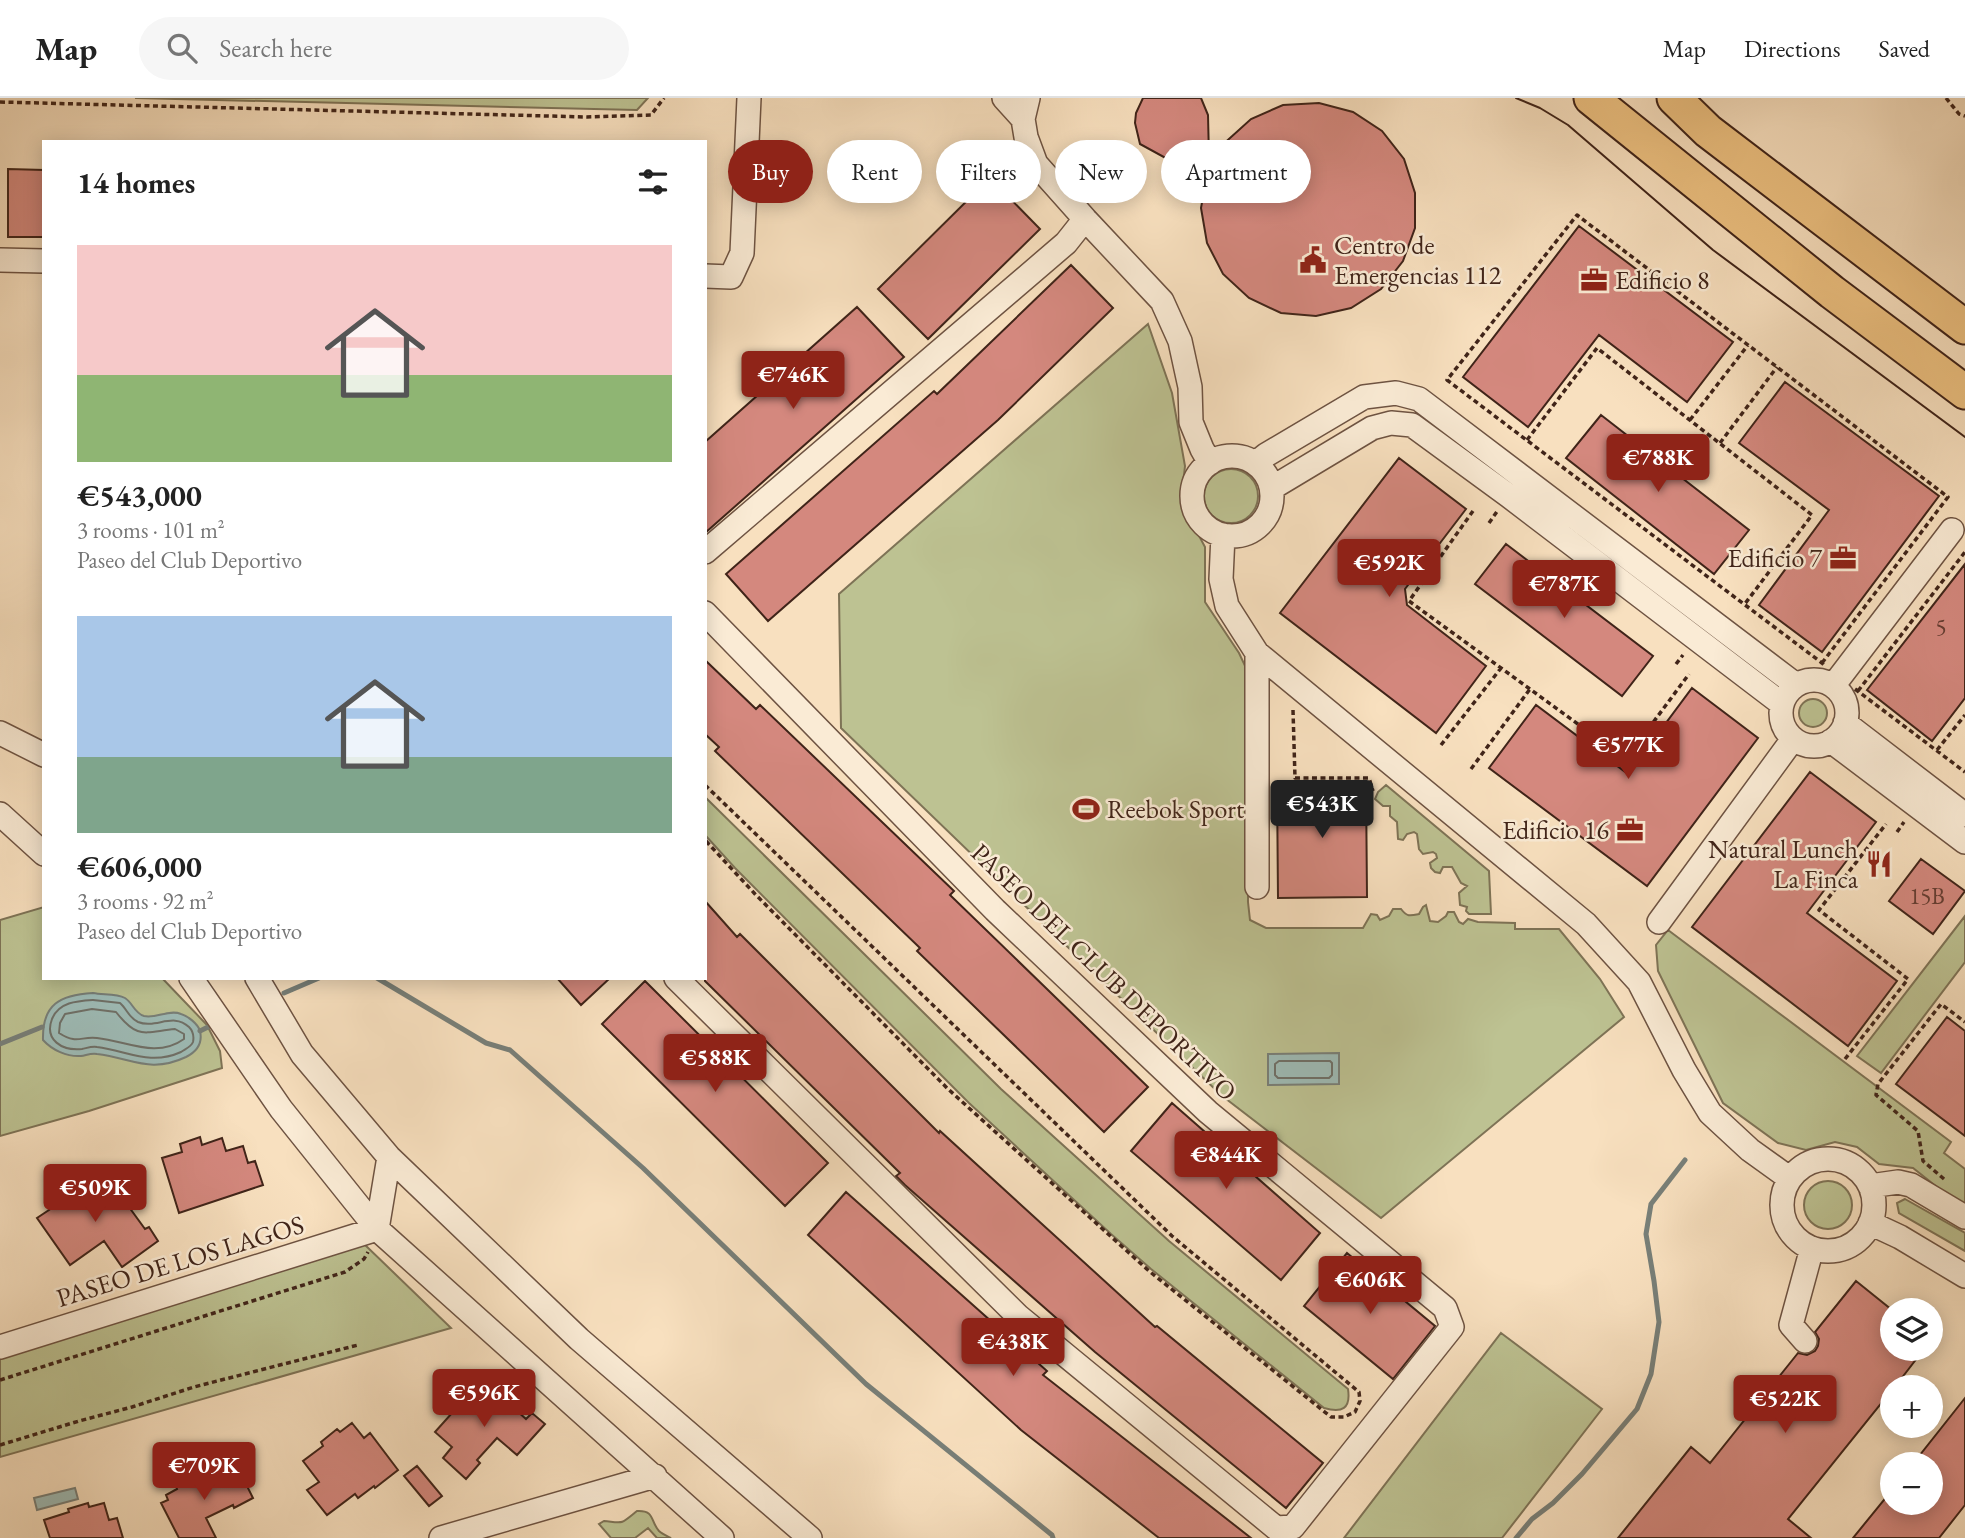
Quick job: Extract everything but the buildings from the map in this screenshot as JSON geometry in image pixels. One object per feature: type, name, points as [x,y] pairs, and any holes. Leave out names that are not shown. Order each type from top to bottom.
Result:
[{"type":"highway","points":[[1591,98],[1832,292],[1965,392]]},
{"type":"highway","points":[[1674,98],[1708,131],[1965,327]]},
{"type":"street","points":[[707,276],[732,276],[742,253],[749,98]]},
{"type":"street","points":[[1004,98],[1026,108],[1026,137],[1036,164],[1078,228],[1162,301],[1180,341],[1190,387],[1191,422],[1210,463]]},
{"type":"street","points":[[707,550],[1078,228]]},
{"type":"street","points":[[0,260],[42,261]]},
{"type":"street","points":[[1256,463],[1364,397],[1396,393],[1419,399],[1796,685]]},
{"type":"street","points":[[1272,488],[1372,428],[1391,423],[1412,425],[1782,704]]},
{"type":"street","points":[[1221,457],[1245,458],[1256,463],[1264,470],[1272,488],[1268,514],[1260,525],[1237,536],[1223,535],[1211,530],[1201,521],[1192,496],[1194,483],[1200,472],[1221,457]]},
{"type":"street","points":[[1832,676],[1845,703],[1846,723],[1831,741],[1822,745],[1802,744],[1793,739],[1782,723],[1780,713],[1785,696],[1796,685],[1805,681],[1824,682],[1832,676],[1952,530]]},
{"type":"street","points":[[1223,535],[1221,579],[1227,606],[1257,653],[1586,924],[1639,982],[1684,1070],[1710,1113],[1750,1150],[1789,1178]]},
{"type":"street","name":"PASEO DEL CLUB DEPORTIVO","points":[[678,980],[1018,1317],[1276,1528],[1293,1527],[1452,1327],[1446,1308],[1208,1112],[995,910],[707,615]]},
{"type":"street","points":[[1257,653],[1257,887]]},
{"type":"street","points":[[1846,723],[1965,815]]},
{"type":"street","points":[[0,733],[42,754]]},
{"type":"street","points":[[1659,922],[1793,739]]},
{"type":"street","points":[[1831,741],[1965,842]]},
{"type":"street","points":[[0,814],[42,852]]},
{"type":"street","points":[[192,980],[374,1237],[565,1398],[722,1538]]},
{"type":"street","points":[[258,980],[302,1054],[389,1157],[579,1339],[810,1538]]},
{"type":"street","points":[[374,1237],[389,1157]]},
{"type":"street","points":[[1825,1158],[1852,1165],[1863,1174],[1870,1186],[1874,1211],[1870,1223],[1863,1235],[1840,1249],[1826,1251],[1812,1248],[1790,1232],[1783,1219],[1783,1191],[1789,1178],[1811,1161],[1825,1158]]},
{"type":"street","points":[[1870,1186],[1898,1182],[1911,1185],[1965,1217]]},
{"type":"street","points":[[1870,1223],[1900,1237],[1965,1276]]},
{"type":"street","name":"PASEO DE LOS LAGOS","points":[[0,1347],[374,1237]]},
{"type":"street","points":[[1805,1341],[1791,1325],[1812,1248]]},
{"type":"street","points":[[441,1538],[655,1476]]},
{"type":"path","points":[[0,102],[587,117],[651,115],[664,98]]},
{"type":"path","points":[[1946,98],[1959,114],[1965,116]]},
{"type":"path","points":[[1832,676],[1948,497],[1577,215],[1447,380],[1744,605],[1832,676],[1858,691],[1965,772]]},
{"type":"path","points":[[1690,420],[1748,345]]},
{"type":"path","points":[[1527,440],[1597,348],[1811,515],[1744,605]]},
{"type":"path","points":[[1720,443],[1777,367]]},
{"type":"path","points":[[1473,511],[1409,601],[1626,759],[1689,674]]},
{"type":"path","points":[[1858,691],[1965,552]]},
{"type":"path","points":[[1441,745],[1501,668]]},
{"type":"path","points":[[1294,684],[1295,781],[1369,778],[1373,791]]},
{"type":"path","points":[[1471,769],[1530,689]]},
{"type":"path","points":[[1937,751],[1965,715]]},
{"type":"path","points":[[707,787],[1172,1236],[1359,1392],[1360,1401],[1355,1412],[1345,1417],[1331,1417],[1149,1271],[948,1090],[707,842]]},
{"type":"path","points":[[1846,1059],[1908,979],[1819,910],[1886,824]]},
{"type":"path","points":[[1942,1191],[1944,1179],[1923,1161],[1918,1131],[1876,1095],[1878,1084],[1941,1004],[1965,1022]]},
{"type":"path","points":[[0,1380],[345,1272],[364,1259],[374,1237]]},
{"type":"path","points":[[0,1445],[194,1387],[358,1345]]},
{"type":"green space","points":[[135,98],[648,98],[637,110]]},
{"type":"green space","name":"Reebok Sport","points":[[1148,324],[1172,393],[1185,466],[1181,502],[1205,547],[1205,602],[1239,653],[1247,670],[1250,920],[1266,928],[1363,928],[1371,914],[1377,915],[1380,920],[1389,916],[1393,909],[1401,909],[1407,915],[1413,915],[1419,914],[1426,905],[1430,921],[1438,922],[1448,912],[1454,912],[1463,924],[1468,919],[1478,922],[1515,923],[1515,929],[1559,929],[1600,979],[1624,1017],[1381,1218],[1221,1095],[841,728],[839,594]]},
{"type":"green space","points":[[1231,469],[1250,477],[1258,496],[1250,515],[1231,523],[1212,515],[1204,496],[1212,477]]},
{"type":"green space","points":[[1813,699],[1823,703],[1827,713],[1823,723],[1813,727],[1803,723],[1799,713],[1803,703]]},
{"type":"green space","points":[[1386,785],[1489,871],[1491,914],[1469,914],[1467,907],[1460,905],[1459,893],[1467,886],[1461,883],[1452,867],[1443,867],[1440,873],[1431,868],[1430,863],[1437,858],[1436,854],[1423,854],[1419,849],[1417,834],[1414,832],[1407,834],[1403,840],[1398,839],[1397,822],[1390,816],[1390,806],[1383,806],[1375,799]]},
{"type":"green space","points":[[707,799],[1001,1089],[1169,1241],[1348,1389],[1348,1401],[1344,1408],[1324,1408],[1111,1234],[969,1103],[707,837]]},
{"type":"green space","points":[[42,908],[42,980],[164,980],[207,1025],[220,1051],[222,1068],[89,1111],[0,1136],[0,920]]},
{"type":"green space","points":[[1965,916],[1965,962],[1881,1073],[1857,1056]]},
{"type":"green space","points":[[1668,930],[1951,1142],[1944,1153],[1965,1169],[1965,1204],[1942,1191],[1913,1168],[1879,1164],[1857,1147],[1835,1142],[1806,1150],[1778,1143],[1723,1103],[1658,971],[1656,945]]},
{"type":"green space","points":[[1828,1181],[1845,1188],[1852,1205],[1845,1222],[1828,1229],[1811,1222],[1804,1205],[1811,1188]]},
{"type":"green space","points":[[1905,1199],[1965,1233],[1965,1251],[1899,1213],[1897,1203]]},
{"type":"green space","points":[[362,1242],[451,1328],[0,1457],[0,1352]]},
{"type":"green space","points":[[1501,1333],[1602,1409],[1502,1538],[1344,1538]]},
{"type":"green space","points":[[637,1511],[647,1512],[659,1531],[671,1538],[657,1538],[648,1528],[635,1538],[611,1538],[599,1524],[604,1521],[622,1522]]},
{"type":"water","points":[[93,993],[121,996],[144,1016],[172,1013],[184,1015],[199,1028],[201,1036],[198,1047],[190,1055],[173,1062],[151,1065],[97,1054],[70,1055],[47,1044],[43,1040],[46,1018],[55,1004],[71,996]]},
{"type":"water","points":[[1339,1053],[1339,1084],[1268,1085],[1268,1054]]},
{"type":"water","points":[[75,1488],[78,1499],[37,1510],[34,1498]]},
{"type":"waterway","points":[[284,993],[314,980]]},
{"type":"waterway","points":[[380,980],[486,1043],[510,1050],[643,1168],[866,1384],[1053,1538]]},
{"type":"waterway","points":[[0,1044],[42,1027]]},
{"type":"waterway","points":[[200,1031],[208,1027]]},
{"type":"waterway","points":[[1516,1538],[1532,1519],[1553,1503],[1582,1474],[1637,1409],[1651,1374],[1659,1322],[1646,1234],[1651,1204],[1685,1160]]},
{"type":"tram line","points":[[1516,98],[1540,108],[1568,125],[1713,250],[1965,437]]},
{"type":"place","name":"Centro de Emergencias 112","points":[[1313,260]]},
{"type":"place","name":"Edificio 8","points":[[1594,280]]},
{"type":"place","name":"Edificio 7","points":[[1843,558]]},
{"type":"place","name":"Reebok Sport","points":[[1086,809]]},
{"type":"place","name":"Edificio 16","points":[[1630,830]]},
{"type":"place","name":"Natural Lunch La Finca","points":[[1879,864]]}]
